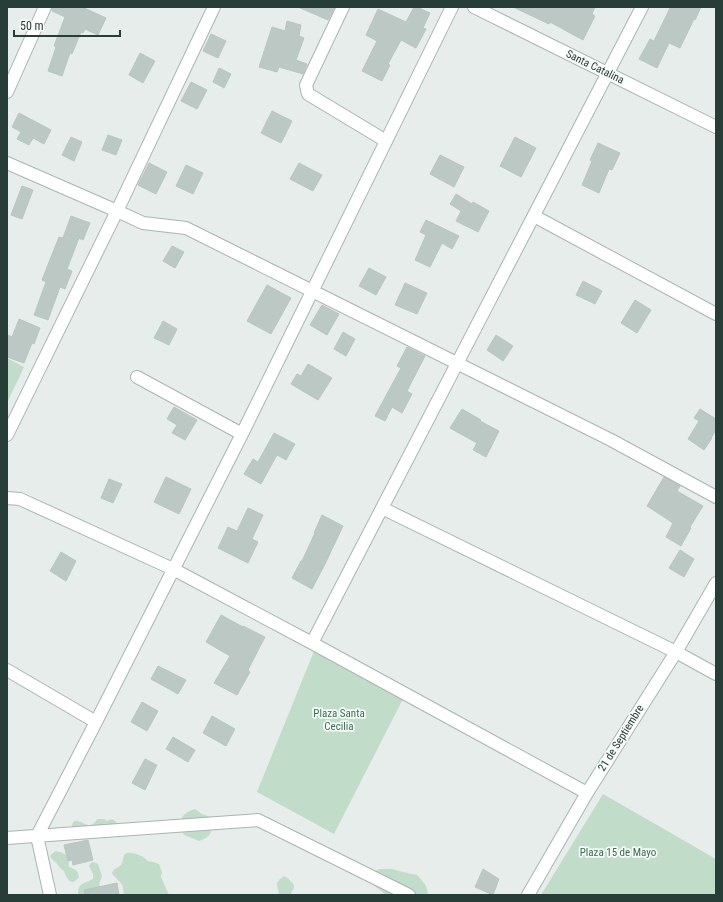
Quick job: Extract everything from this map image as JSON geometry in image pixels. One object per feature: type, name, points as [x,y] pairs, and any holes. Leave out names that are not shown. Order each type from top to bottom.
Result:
[{"type":"street","points":[[7,92],[45,7]]},
{"type":"street","points":[[7,436],[117,211],[214,7]]},
{"type":"street","points":[[343,7],[306,84],[308,94],[386,141]]},
{"type":"street","points":[[50,895],[36,836],[96,722],[242,434],[452,7]]},
{"type":"street","name":"Santa Catalina","points":[[474,7],[716,127]]},
{"type":"street","points":[[312,643],[642,7]]},
{"type":"street","points":[[7,163],[143,223],[186,228],[611,440],[716,497]]},
{"type":"street","points":[[534,216],[716,314]]},
{"type":"street","points":[[136,377],[242,434]]},
{"type":"street","points":[[7,498],[20,499],[173,569],[587,793]]},
{"type":"street","points":[[382,508],[676,652],[716,674]]},
{"type":"street","name":"21 de Septiembre","points":[[528,895],[587,793],[676,652],[716,583]]},
{"type":"street","points":[[7,670],[96,722]]},
{"type":"street","points":[[7,838],[258,820],[409,895]]},
{"type":"green space","points":[[7,358],[24,367],[7,403]]},
{"type":"green space","name":"Plaza Santa Cecilia","points":[[314,651],[403,699],[334,834],[257,792]]},
{"type":"green space","name":"Plaza 15 de Mayo","points":[[603,794],[716,859],[716,895],[541,895]]},
{"type":"green space","points":[[195,809],[202,814],[211,817],[212,822],[212,829],[209,835],[199,841],[184,835],[181,826],[182,819],[186,813]]},
{"type":"green space","points":[[98,819],[104,819],[107,821],[112,819],[118,825],[72,828],[74,821],[91,825]]},
{"type":"green space","points":[[56,851],[68,857],[69,867],[75,869],[78,873],[79,877],[76,880],[72,882],[70,881],[66,877],[64,871],[51,858],[50,856]]},
{"type":"green space","points":[[127,853],[133,853],[148,861],[159,864],[162,872],[161,877],[169,895],[124,895],[122,884],[112,873],[121,865],[124,855]]},
{"type":"green space","points":[[93,862],[98,864],[102,876],[99,884],[99,895],[78,895],[80,886],[93,879],[93,874],[89,866]]},
{"type":"green space","points":[[380,869],[392,869],[417,875],[425,884],[428,895],[385,895],[371,882],[370,878],[370,873]]},
{"type":"green space","points":[[284,876],[294,885],[291,895],[279,895],[277,883]]},
{"type":"building","points":[[52,7],[82,7],[106,18],[98,35],[85,29],[83,33],[81,32],[72,54],[70,53],[62,76],[48,71],[56,47],[54,46],[65,17],[52,11]]},
{"type":"building","points":[[298,7],[335,7],[328,20]]},
{"type":"building","points":[[414,7],[430,13],[423,28],[426,29],[416,48],[401,40],[388,64],[390,65],[382,81],[362,71],[377,41],[366,35],[378,9],[406,22]]},
{"type":"building","points":[[513,7],[595,7],[592,14],[595,16],[583,40],[550,22],[549,24]]},
{"type":"building","points":[[669,7],[701,7],[680,48],[669,43],[657,68],[639,59],[650,39],[654,41],[670,8]]},
{"type":"building","points":[[287,21],[301,25],[299,36],[304,38],[296,60],[307,64],[303,74],[279,67],[277,72],[259,67],[272,27],[285,31]]},
{"type":"building","points":[[211,34],[226,41],[218,58],[203,51]]},
{"type":"building","points":[[140,53],[155,61],[143,83],[129,75]]},
{"type":"building","points":[[219,68],[231,74],[224,88],[213,82]]},
{"type":"building","points":[[191,82],[207,90],[197,109],[181,101]]},
{"type":"building","points":[[272,111],[292,121],[281,143],[261,133]]},
{"type":"building","points":[[19,113],[51,130],[44,144],[33,138],[29,145],[17,139],[21,132],[12,127]]},
{"type":"building","points":[[108,135],[122,140],[116,155],[102,150]]},
{"type":"building","points":[[71,137],[82,142],[74,161],[62,155]]},
{"type":"building","points":[[515,137],[536,148],[521,177],[500,166]]},
{"type":"building","points":[[598,143],[620,153],[612,170],[609,169],[599,193],[582,185],[592,161],[590,160]]},
{"type":"building","points":[[440,155],[464,167],[454,187],[430,174]]},
{"type":"building","points":[[149,163],[167,172],[156,194],[138,185]]},
{"type":"building","points":[[299,163],[322,175],[313,191],[290,179]]},
{"type":"building","points":[[186,165],[203,173],[193,194],[176,186]]},
{"type":"building","points":[[22,186],[33,190],[22,219],[11,215]]},
{"type":"building","points":[[456,194],[472,204],[473,202],[489,211],[478,232],[456,221],[461,211],[450,204]]},
{"type":"building","points":[[71,216],[90,223],[83,240],[79,238],[67,269],[72,271],[65,289],[60,287],[48,320],[34,315],[46,282],[42,280],[59,237],[63,238]]},
{"type":"building","points":[[426,220],[459,236],[452,249],[442,243],[430,267],[415,260],[426,235],[420,232]]},
{"type":"building","points":[[172,246],[184,252],[175,268],[163,261]]},
{"type":"building","points":[[369,268],[386,277],[376,295],[359,286]]},
{"type":"building","points":[[583,281],[602,291],[595,304],[576,295]]},
{"type":"building","points":[[405,283],[427,293],[417,314],[395,305]]},
{"type":"building","points":[[267,285],[291,298],[271,334],[247,321]]},
{"type":"building","points":[[635,300],[651,310],[637,333],[621,323]]},
{"type":"building","points":[[322,305],[339,314],[327,335],[310,325]]},
{"type":"building","points":[[19,319],[40,328],[24,363],[7,357],[7,335],[12,337]]},
{"type":"building","points":[[163,321],[177,329],[169,345],[154,338]]},
{"type":"building","points":[[343,332],[355,339],[346,356],[334,349]]},
{"type":"building","points":[[496,335],[513,346],[503,361],[487,350]]},
{"type":"building","points":[[407,347],[425,356],[407,391],[412,394],[402,413],[392,407],[385,421],[375,416],[401,368],[397,366]]},
{"type":"building","points":[[308,364],[332,378],[318,400],[291,384],[297,374],[301,376]]},
{"type":"building","points":[[174,407],[197,420],[185,440],[172,433],[177,425],[167,419]]},
{"type":"building","points":[[462,409],[499,431],[486,457],[473,450],[477,443],[450,428]]},
{"type":"building","points":[[700,409],[716,419],[716,430],[704,450],[688,439],[699,421],[694,418]]},
{"type":"building","points":[[274,433],[295,444],[286,460],[277,455],[261,484],[244,474],[253,459],[258,462]]},
{"type":"building","points":[[166,477],[191,489],[179,514],[154,502]]},
{"type":"building","points":[[664,477],[680,486],[677,491],[703,506],[690,527],[691,528],[681,546],[666,537],[673,523],[647,506]]},
{"type":"building","points":[[109,479],[122,484],[113,503],[101,498]]},
{"type":"building","points":[[248,508],[263,515],[252,539],[258,542],[248,563],[218,548],[228,527],[237,531]]},
{"type":"building","points":[[322,515],[343,526],[312,589],[292,578],[302,561]]},
{"type":"building","points":[[680,550],[694,559],[684,577],[669,568]]},
{"type":"building","points":[[61,552],[76,561],[66,581],[50,571]]},
{"type":"building","points":[[221,615],[265,637],[248,670],[250,672],[237,695],[214,683],[230,656],[206,642]]},
{"type":"building","points":[[158,666],[186,680],[178,694],[151,679]]},
{"type":"building","points":[[142,702],[158,711],[147,731],[131,722]]},
{"type":"building","points":[[212,716],[235,729],[226,746],[203,733]]},
{"type":"building","points":[[173,737],[195,750],[188,762],[166,749]]},
{"type":"building","points":[[145,759],[157,765],[145,790],[132,783]]},
{"type":"building","points":[[88,840],[93,860],[73,865],[72,860],[68,861],[64,845]]},
{"type":"building","points":[[483,869],[499,879],[493,895],[475,887]]},
{"type":"building","points":[[117,883],[119,895],[85,895],[84,890]]}]
